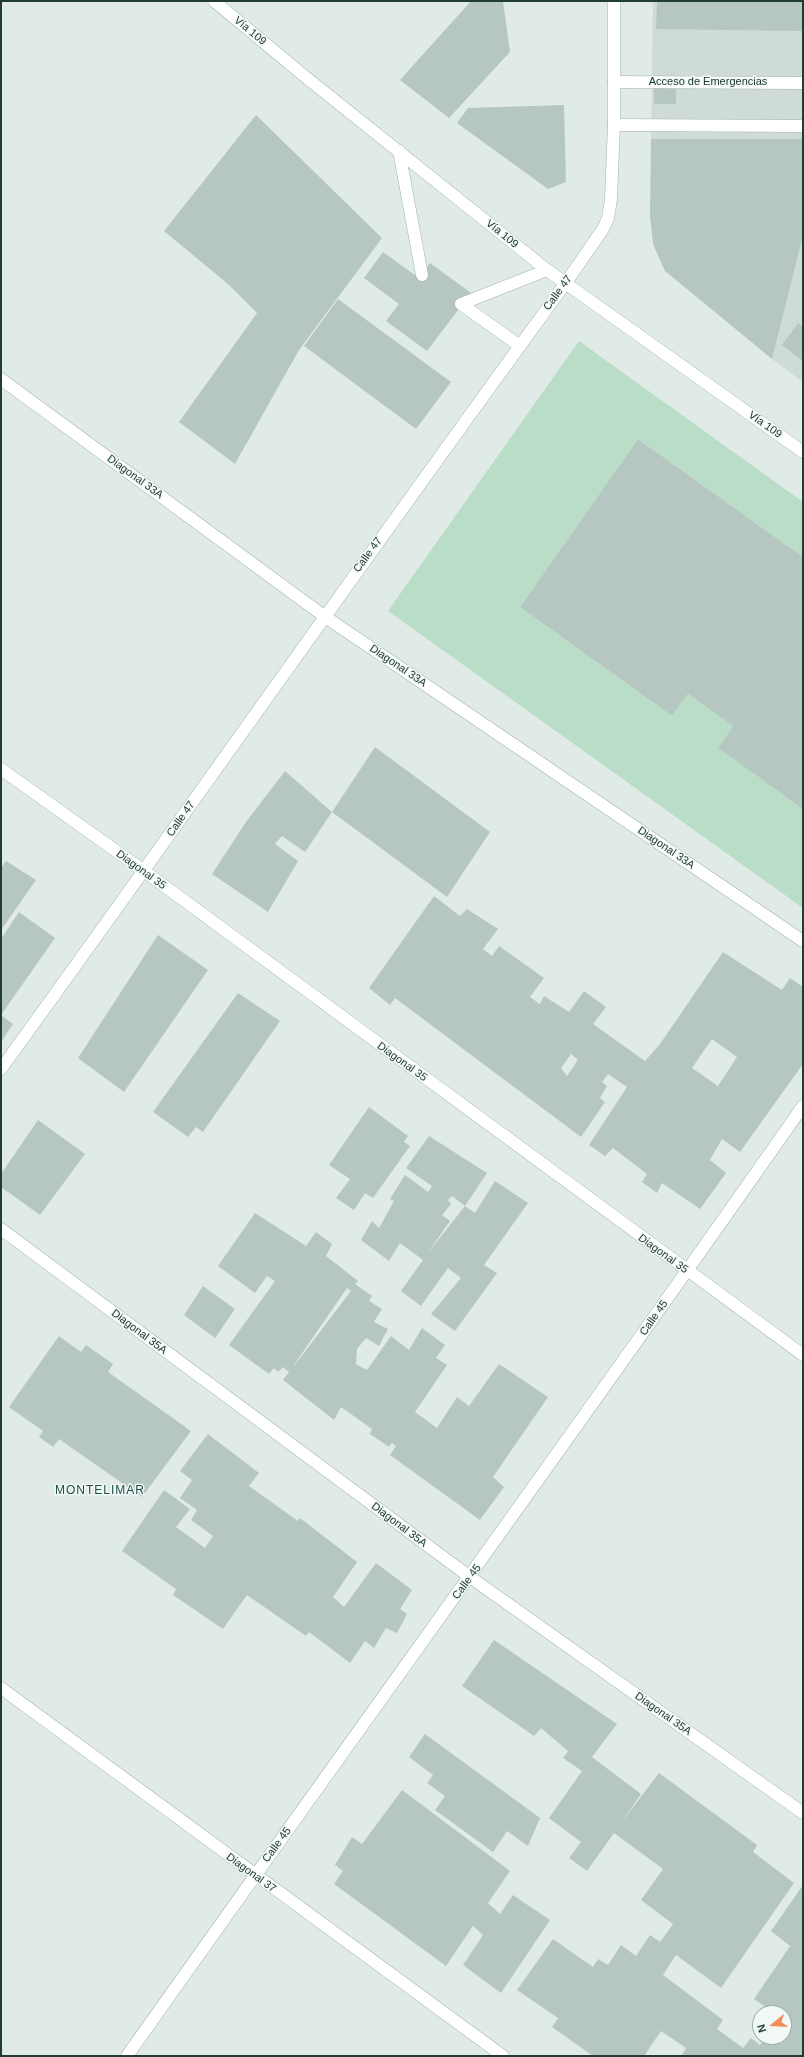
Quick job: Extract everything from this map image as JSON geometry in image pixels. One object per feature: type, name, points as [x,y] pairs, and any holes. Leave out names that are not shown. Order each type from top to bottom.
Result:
[{"type":"street","name":"Calle 47","points":[[1,1068],[144,872],[324,616],[565,284],[603,229],[608,218],[612,199],[614,125],[614,1]]},
{"type":"street","name":"Vía 109","points":[[218,2],[398,151],[565,284],[803,452]]},
{"type":"street","name":"Acceso de Emergencias","points":[[614,82],[803,83]]},
{"type":"street","points":[[614,125],[803,126]]},
{"type":"street","points":[[398,151],[422,275]]},
{"type":"street","points":[[520,346],[461,304],[547,270]]},
{"type":"street","name":"Diagonal 33A","points":[[1,379],[324,616],[803,941]]},
{"type":"street","name":"Diagonal 35","points":[[1,769],[144,872],[803,1355]]},
{"type":"street","name":"Calle 45","points":[[127,2056],[688,1271],[803,1106]]},
{"type":"street","name":"Diagonal 35A","points":[[1,1229],[470,1577],[803,1813]]},
{"type":"street","name":"Diagonal 37","points":[[1,1688],[503,2056]]},
{"type":"shaded area","points":[[653,1],[803,1],[803,139],[651,139]]},
{"type":"shaded area","points":[[803,236],[803,382],[772,359]]},
{"type":"green space","points":[[579,341],[803,502],[803,557],[638,439],[520,607],[672,716],[688,694],[733,726],[718,748],[803,809],[803,908],[388,611]]},
{"type":"building","points":[[471,1],[503,1],[510,52],[449,118],[400,80]]},
{"type":"building","points":[[657,1],[803,1],[803,31],[656,29]]},
{"type":"building","points":[[654,84],[676,84],[676,104],[654,104]]},
{"type":"building","points":[[564,105],[566,182],[548,189],[457,123],[468,108]]},
{"type":"building","points":[[256,115],[382,238],[299,350],[235,464],[179,422],[257,313],[229,285],[164,231]]},
{"type":"building","points":[[651,139],[803,139],[803,236],[772,359],[665,271],[653,244],[650,216]]},
{"type":"building","points":[[383,252],[419,278],[430,263],[471,293],[427,351],[386,321],[399,304],[364,278]]},
{"type":"building","points":[[338,299],[451,382],[416,429],[304,346]]},
{"type":"building","points":[[798,323],[803,327],[803,361],[782,345]]},
{"type":"building","points":[[638,439],[803,557],[803,809],[718,748],[733,726],[688,694],[672,716],[520,607]]},
{"type":"building","points":[[375,747],[490,832],[447,897],[332,812]]},
{"type":"building","points":[[285,771],[332,812],[305,852],[282,836],[275,844],[298,861],[268,912],[212,874],[246,822]]},
{"type":"building","points":[[6,861],[36,880],[1,930],[1,868]]},
{"type":"building","points":[[434,896],[460,916],[467,909],[498,929],[483,949],[492,956],[499,946],[544,978],[530,997],[540,1004],[544,996],[569,1012],[584,991],[606,1007],[593,1024],[645,1061],[660,1044],[723,952],[782,990],[790,978],[803,987],[803,1064],[740,1152],[722,1139],[710,1160],[726,1173],[700,1209],[662,1183],[657,1193],[642,1182],[647,1174],[613,1148],[605,1156],[589,1145],[627,1087],[608,1074],[602,1082],[607,1086],[600,1098],[605,1102],[581,1137],[395,998],[390,1005],[369,988]],"holes":[[[712,1039],[737,1057],[718,1086],[692,1068]],[[571,1054],[578,1060],[567,1076],[561,1068]]]},
{"type":"building","points":[[19,912],[55,938],[1,1015],[1,939]]},
{"type":"building","points":[[158,935],[208,970],[124,1092],[78,1058]]},
{"type":"building","points":[[238,993],[280,1021],[203,1132],[196,1127],[188,1137],[153,1112]]},
{"type":"building","points":[[1,1015],[13,1024],[1,1042]]},
{"type":"building","points":[[369,1107],[408,1136],[404,1142],[410,1146],[373,1198],[365,1193],[354,1210],[336,1198],[350,1179],[329,1165]]},
{"type":"building","points":[[38,1120],[85,1154],[40,1215],[1,1187],[1,1174]]},
{"type":"building","points":[[429,1136],[487,1173],[465,1206],[475,1213],[495,1181],[528,1203],[484,1265],[497,1273],[455,1331],[431,1314],[461,1278],[448,1268],[421,1306],[401,1291],[423,1260],[400,1243],[389,1261],[361,1240],[372,1221],[379,1228],[394,1201],[390,1199],[405,1175],[428,1192],[432,1186],[406,1168]],"holes":[[[452,1196],[465,1206],[427,1254],[450,1221],[442,1215],[451,1204],[448,1200]]]},
{"type":"building","points":[[255,1213],[306,1246],[316,1232],[332,1244],[326,1256],[358,1281],[355,1284],[372,1296],[369,1301],[382,1309],[374,1322],[388,1329],[379,1346],[366,1338],[357,1349],[356,1364],[367,1370],[391,1336],[409,1350],[422,1328],[445,1345],[436,1358],[447,1365],[415,1412],[437,1428],[457,1397],[469,1406],[499,1364],[548,1397],[493,1477],[504,1487],[480,1520],[390,1455],[396,1446],[392,1443],[389,1447],[370,1434],[372,1429],[341,1407],[334,1420],[283,1380],[289,1372],[283,1367],[278,1372],[274,1368],[269,1374],[229,1345],[275,1281],[267,1276],[255,1293],[218,1266]],"holes":[[[347,1288],[351,1291],[294,1366]]]},
{"type":"building","points":[[203,1286],[235,1309],[215,1338],[184,1315]]},
{"type":"building","points":[[59,1336],[81,1352],[86,1345],[113,1364],[108,1372],[191,1431],[142,1497],[59,1439],[53,1447],[39,1437],[43,1431],[9,1407]]},
{"type":"building","points":[[208,1434],[259,1473],[249,1486],[298,1521],[300,1518],[357,1562],[333,1597],[344,1607],[376,1563],[412,1590],[400,1609],[407,1614],[397,1633],[386,1628],[374,1648],[365,1641],[350,1663],[309,1632],[306,1636],[247,1595],[223,1629],[173,1595],[176,1589],[122,1551],[164,1490],[190,1509],[176,1527],[205,1548],[213,1536],[191,1520],[197,1510],[180,1498],[192,1480],[180,1471]]},
{"type":"building","points":[[494,1640],[617,1724],[592,1757],[641,1794],[621,1823],[659,1773],[757,1845],[753,1852],[794,1883],[721,1988],[676,1955],[663,1975],[723,2020],[717,2029],[743,2048],[751,2038],[752,2045],[792,2045],[792,2005],[763,2005],[754,1999],[790,1946],[771,1931],[803,1885],[803,2056],[681,2056],[686,2048],[661,2031],[644,2056],[593,2056],[552,2027],[558,2018],[517,1990],[553,1939],[593,1967],[598,1959],[608,1965],[621,1945],[636,1956],[650,1935],[660,1942],[673,1924],[641,1900],[663,1869],[614,1833],[587,1871],[569,1858],[581,1842],[549,1818],[582,1771],[563,1758],[568,1751],[541,1728],[534,1736],[462,1686]]},
{"type":"building","points":[[425,1734],[540,1818],[528,1846],[507,1831],[493,1852],[435,1810],[445,1796],[427,1783],[433,1775],[409,1757]]},
{"type":"building","points":[[402,1790],[510,1871],[488,1903],[500,1914],[513,1895],[550,1920],[501,1993],[463,1965],[483,1935],[473,1926],[446,1966],[334,1884],[343,1871],[335,1865],[352,1837],[362,1844]]},
{"type":"district","name":"MONTELIMAR","points":[[100,1491]]}]
